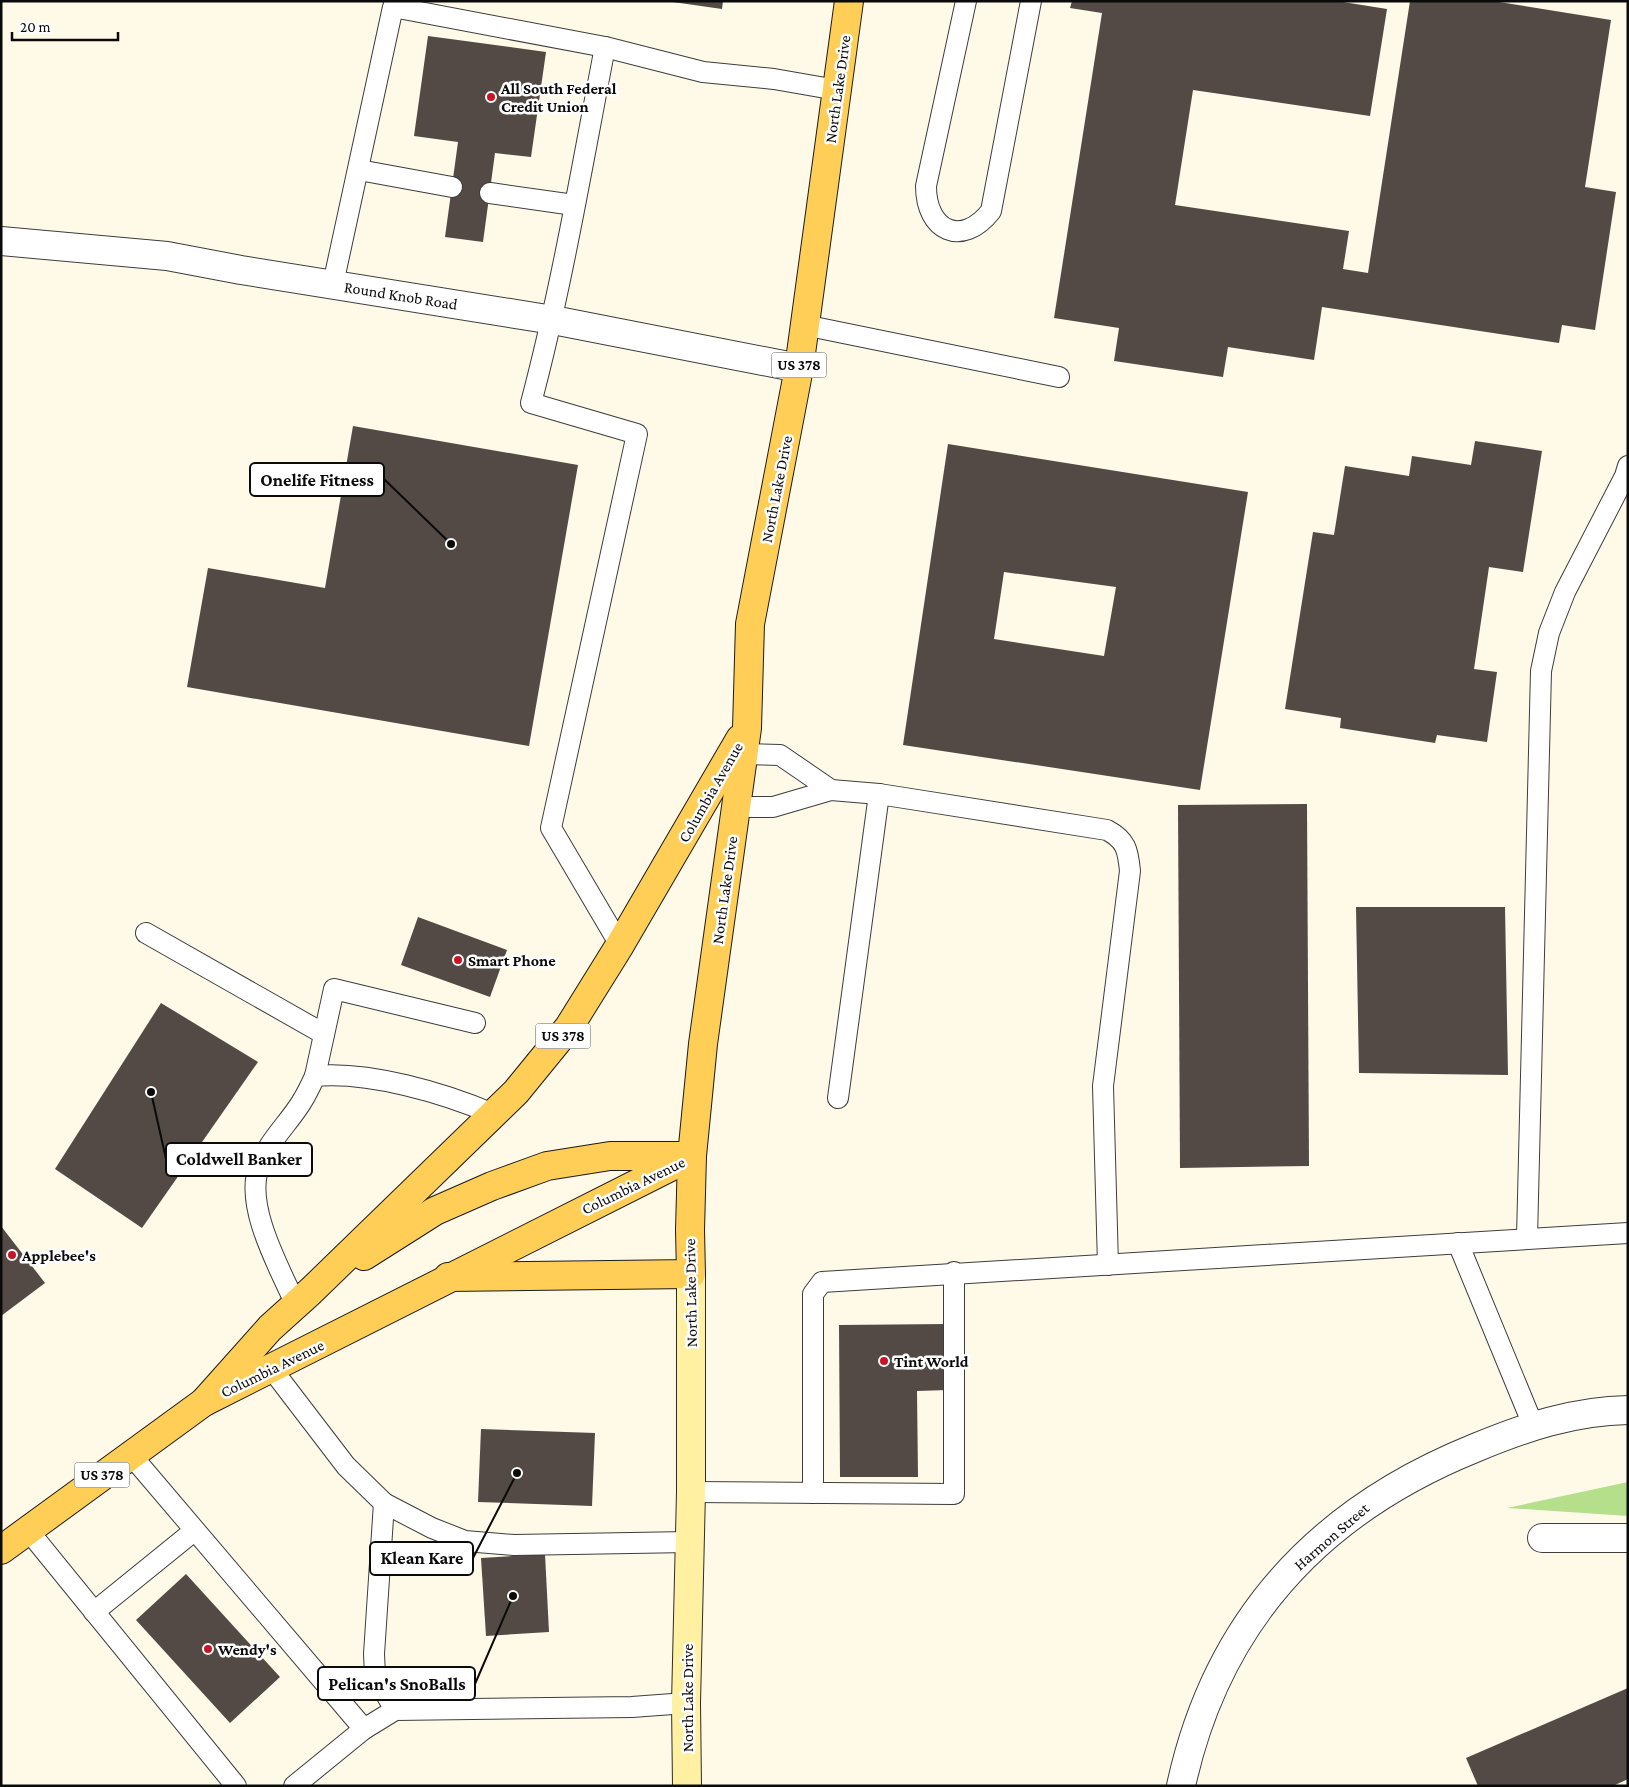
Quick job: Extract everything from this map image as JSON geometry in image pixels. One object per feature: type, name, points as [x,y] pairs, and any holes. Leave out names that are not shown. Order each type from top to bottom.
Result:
[{"type":"main road","name":"North Lake Drive","points":[[688,1786],[686,1702],[691,1492],[690,1230],[692,1156],[703,1044],[745,741],[750,624],[799,368],[849,1]]},
{"type":"main road","name":"Columbia Avenue","points":[[204,1402],[270,1328],[304,1298],[516,1092],[569,1028],[745,741]]},
{"type":"main road","name":"Columbia Avenue","points":[[304,1298],[435,1211],[492,1186],[538,1169],[610,1156],[692,1156]]},
{"type":"main road","name":"Columbia Avenue","points":[[1,1550],[204,1402],[448,1277],[692,1156]]},
{"type":"main road","points":[[448,1277],[691,1274]]},
{"type":"street","name":"Round Knob Road","points":[[1,241],[167,256],[240,270],[554,320],[799,368]]},
{"type":"street","name":"Harmon Street","points":[[1181,1786],[1203,1709],[1225,1658],[1263,1601],[1306,1554],[1362,1506],[1417,1472],[1533,1425],[1595,1411],[1628,1410]]},
{"type":"street","points":[[1542,1538],[1628,1538]]},
{"type":"lane","points":[[966,1],[926,186],[926,200],[931,214],[940,227],[953,231],[968,230],[981,223],[991,211],[1031,1]]},
{"type":"lane","points":[[332,284],[394,8],[605,47],[703,72],[774,79],[837,90]]},
{"type":"lane","points":[[605,47],[554,320],[532,403],[637,434],[551,828],[620,945]]},
{"type":"lane","points":[[359,170],[452,187]]},
{"type":"lane","points":[[490,193],[574,205]]},
{"type":"lane","points":[[804,325],[1059,377]]},
{"type":"lane","points":[[1527,1238],[1541,671],[1549,633],[1565,592],[1625,476],[1628,466]]},
{"type":"lane","points":[[745,741],[780,755],[832,790]]},
{"type":"lane","points":[[735,807],[773,808],[832,790],[879,794],[1107,830],[1120,836],[1128,852],[1130,870],[1103,1086],[1108,1265]]},
{"type":"lane","points":[[838,1098],[879,794]]},
{"type":"lane","points":[[146,933],[324,1034]]},
{"type":"lane","points":[[304,1298],[265,1232],[258,1208],[255,1182],[259,1167],[282,1127],[301,1104],[315,1076],[334,988],[474,1023]]},
{"type":"lane","points":[[315,1076],[339,1074],[394,1084],[450,1099],[493,1114]]},
{"type":"lane","points":[[813,1493],[813,1294],[822,1282],[954,1272],[1108,1265],[1628,1233]]},
{"type":"lane","points":[[1458,1243],[1533,1425]]},
{"type":"lane","points":[[691,1492],[954,1494],[954,1272]]},
{"type":"lane","points":[[271,1368],[346,1466],[384,1503],[432,1528],[465,1541],[514,1546],[689,1542]]},
{"type":"lane","points":[[130,1455],[364,1729]]},
{"type":"lane","points":[[384,1503],[374,1654],[375,1675],[395,1710]]},
{"type":"lane","points":[[28,1529],[236,1786]]},
{"type":"lane","points":[[94,1612],[194,1531]]},
{"type":"lane","points":[[294,1786],[364,1729],[395,1710],[632,1707],[686,1702]]},
{"type":"green space","points":[[1628,1482],[1628,1516],[1507,1508]]},
{"type":"building","points":[[666,1],[723,1],[722,9]]},
{"type":"building","points":[[1072,1],[1337,1],[1387,9],[1370,116],[1193,90],[1175,205],[1349,231],[1343,269],[1368,273],[1410,1],[1493,1],[1611,20],[1585,187],[1616,192],[1595,330],[1562,325],[1559,343],[1322,307],[1314,360],[1228,347],[1223,377],[1114,361],[1119,328],[1054,318],[1102,13],[1070,8]]},
{"type":"building","points":[[428,36],[546,52],[531,157],[495,153],[483,242],[445,237],[458,142],[414,136]]},
{"type":"building","points":[[353,426],[578,465],[529,746],[187,687],[208,568],[325,588]]},
{"type":"building","points":[[1475,441],[1542,451],[1523,572],[1489,567],[1474,669],[1497,672],[1487,742],[1437,735],[1435,743],[1340,728],[1341,718],[1285,709],[1313,532],[1334,535],[1345,466],[1409,476],[1412,456],[1471,465]]},
{"type":"building","points":[[948,444],[1248,492],[1200,790],[903,745]],"holes":[[[1004,572],[1116,587],[1104,656],[994,639]]]},
{"type":"building","points":[[1307,804],[1309,1166],[1180,1168],[1178,805]]},
{"type":"building","points":[[1356,907],[1505,907],[1508,1075],[1359,1073]]},
{"type":"building","points":[[418,917],[507,950],[490,997],[401,965]]},
{"type":"building","points":[[161,1003],[258,1062],[142,1228],[55,1169]]},
{"type":"building","name":"Applebee's","points":[[1,1226],[45,1283],[1,1316]]},
{"type":"building","points":[[947,1324],[948,1390],[917,1391],[918,1477],[840,1477],[839,1325]]},
{"type":"building","points":[[481,1429],[595,1433],[592,1506],[478,1502]]},
{"type":"building","points":[[545,1554],[549,1632],[486,1636],[481,1558]]},
{"type":"building","name":"Wendy's","points":[[186,1574],[280,1677],[230,1723],[136,1620]]},
{"type":"building","points":[[1628,1688],[1628,1779],[1613,1786],[1478,1786],[1466,1758]]},
{"type":"place","name":"All South Federal Credit Union","points":[[491,97]]},
{"type":"place","name":"Onelife Fitness","points":[[451,544]]},
{"type":"place","name":"Smart Phone","points":[[458,960]]},
{"type":"place","name":"Coldwell Banker","points":[[151,1092]]},
{"type":"place","name":"Applebee's","points":[[12,1255]]},
{"type":"place","name":"Tint World","points":[[884,1361]]},
{"type":"place","name":"Klean Kare","points":[[517,1473]]},
{"type":"place","name":"Pelican's SnoBalls","points":[[513,1596]]},
{"type":"place","name":"Wendy's","points":[[208,1649]]}]
